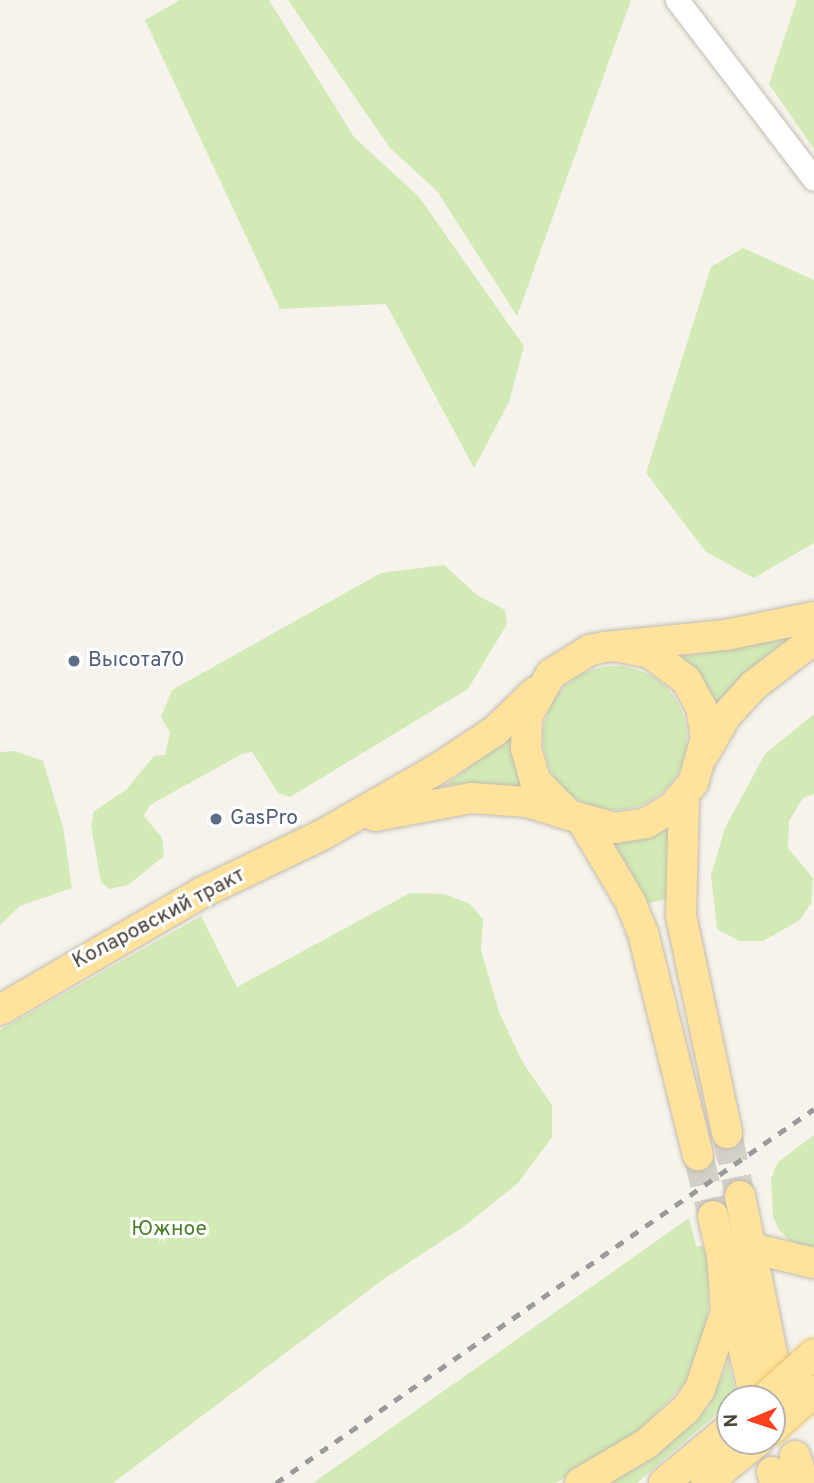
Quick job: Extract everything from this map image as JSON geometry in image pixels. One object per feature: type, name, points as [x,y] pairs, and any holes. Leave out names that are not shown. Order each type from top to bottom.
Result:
[{"type":"main road","points":[[698,1155],[643,933],[620,883],[576,818],[544,793],[529,765],[525,732],[541,687],[576,656],[620,647],[726,635],[814,617]]},
{"type":"main road","points":[[727,1133],[681,916],[684,796],[725,717],[753,686],[814,639]]},
{"type":"main road","points":[[620,647],[650,653],[686,681],[701,708],[704,754]]},
{"type":"main road","name":"Коларовский тракт","points":[[0,1010],[201,893],[322,835],[471,749],[541,687]]},
{"type":"main road","points":[[576,818],[615,828],[646,823],[684,796]]},
{"type":"main road","name":"Коларовский тракт","points":[[322,835],[392,810],[471,798],[527,802],[576,818]]},
{"type":"main road","points":[[580,1483],[646,1444],[686,1409],[700,1389],[726,1311],[736,1251],[740,1196]]},
{"type":"main road","points":[[713,1216],[736,1251],[775,1368]]},
{"type":"main road","points":[[736,1251],[814,1263]]},
{"type":"main road","points":[[736,1251],[757,1385]]},
{"type":"main road","points":[[773,1385],[814,1354]]},
{"type":"main road","points":[[786,1416],[814,1391]]},
{"type":"main road","points":[[664,1483],[719,1455]]},
{"type":"street","points":[[677,0],[814,179]]},
{"type":"green space","points":[[180,0],[269,0],[354,137],[419,197],[524,346],[509,402],[474,468],[386,304],[280,309],[145,20]]},
{"type":"green space","points":[[288,0],[631,0],[517,316],[437,191],[390,148]]},
{"type":"green space","points":[[797,0],[814,0],[814,149],[769,84]]},
{"type":"green space","points":[[743,248],[814,280],[814,543],[754,578],[706,552],[646,473],[711,267]]},
{"type":"green space","points":[[444,565],[477,595],[505,610],[507,624],[468,689],[290,797],[278,793],[252,752],[242,754],[150,805],[144,816],[162,838],[164,856],[128,885],[109,889],[101,882],[91,826],[94,811],[126,790],[154,756],[165,755],[170,733],[161,717],[172,690],[381,573]]},
{"type":"green space","points":[[814,625],[718,719],[700,678],[681,656],[753,644]]},
{"type":"green space","points":[[615,666],[643,671],[666,687],[682,710],[687,738],[682,766],[666,789],[643,805],[615,810],[587,805],[564,789],[548,766],[543,738],[548,710],[564,687],[587,671]]},
{"type":"green space","points":[[814,714],[814,794],[803,798],[789,821],[788,848],[813,878],[811,903],[800,920],[763,941],[739,941],[717,929],[711,875],[725,828],[765,754]]},
{"type":"green space","points":[[513,732],[524,788],[480,783],[445,786]]},
{"type":"green space","points":[[15,751],[43,761],[63,827],[72,888],[20,906],[0,925],[0,752]]},
{"type":"green space","points":[[672,825],[670,898],[646,904],[612,844],[640,840]]},
{"type":"green space","name":"Южное","points":[[410,893],[444,894],[470,904],[483,919],[481,950],[499,1012],[523,1063],[552,1105],[552,1137],[518,1183],[463,1227],[381,1281],[113,1483],[0,1483],[0,1030],[201,916],[237,987]]},
{"type":"green space","points":[[814,1135],[814,1250],[792,1243],[779,1230],[773,1217],[771,1179],[778,1162]]},
{"type":"green space","points":[[689,1218],[696,1246],[704,1247],[709,1275],[708,1331],[687,1381],[639,1432],[556,1483],[313,1483]]},
{"type":"green space","points":[[729,1360],[734,1385],[718,1385]]},
{"type":"green space","points":[[716,1389],[716,1414],[637,1483],[607,1483],[683,1431],[708,1407]]},
{"type":"tunnel","points":[[727,1133],[740,1196]]},
{"type":"tunnel","points":[[698,1155],[713,1216]]},
{"type":"railway","points":[[276,1483],[814,1109]]},
{"type":"place","name":"Высота70","points":[[74,661]]},
{"type":"place","name":"GasPro","points":[[216,819]]}]
